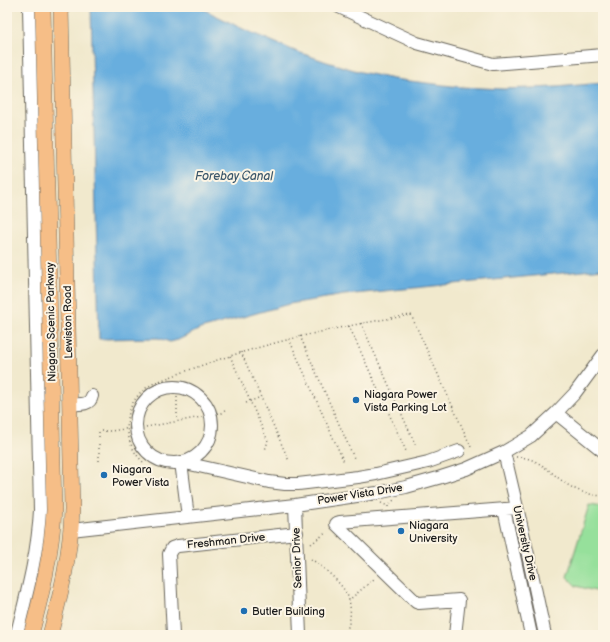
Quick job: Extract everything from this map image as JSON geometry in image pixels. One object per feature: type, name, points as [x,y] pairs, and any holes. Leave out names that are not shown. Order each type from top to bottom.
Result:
[{"type":"main road","name":"Niagara Scenic Parkway","points":[[25,632],[49,562],[54,510],[43,7]]},
{"type":"main road","name":"Lewiston Road","points":[[50,635],[65,574],[71,530],[72,494],[61,7]]},
{"type":"street","points":[[25,632],[40,510],[29,7]]},
{"type":"street","points":[[339,7],[417,43],[493,64],[603,56]]},
{"type":"street","name":"Power Vista Drive","points":[[71,530],[361,495],[406,487],[456,473],[508,455],[556,413],[575,393],[603,355]]},
{"type":"street","points":[[181,462],[190,460],[200,454],[212,433],[212,421],[209,410],[202,400],[193,392],[182,388],[170,388],[150,396],[138,413],[137,424],[138,434],[148,453],[157,459],[168,463],[181,462],[269,482],[285,484],[358,477],[437,460],[454,453],[456,473]]},
{"type":"street","points":[[70,404],[86,403],[90,401],[92,396]]},
{"type":"street","points":[[556,413],[603,452]]},
{"type":"street","name":"University Drive","points":[[508,455],[517,508],[545,635]]},
{"type":"street","points":[[181,462],[188,517]]},
{"type":"street","points":[[358,477],[361,495]]},
{"type":"street","name":"Senior Drive","points":[[295,504],[300,635]]},
{"type":"street","points":[[455,635],[459,600],[416,602],[336,524],[337,522],[517,508]]},
{"type":"street","points":[[504,509],[531,635]]},
{"type":"street","name":"Freshman Drive","points":[[173,635],[169,554],[172,548],[178,546],[297,533]]},
{"type":"street","points":[[513,552],[527,550]]},
{"type":"street","points":[[523,594],[536,593]]},
{"type":"path","points":[[144,462],[132,449],[128,438],[127,421],[130,408],[136,397],[144,389],[156,382],[241,352],[300,336],[411,315],[472,449]]},
{"type":"path","points":[[361,324],[416,446]]},
{"type":"path","points":[[349,326],[406,451]]},
{"type":"path","points":[[300,336],[354,458]]},
{"type":"path","points":[[289,339],[344,462]]},
{"type":"path","points":[[241,352],[289,461]]},
{"type":"path","points":[[230,356],[268,441],[265,450]]},
{"type":"path","points":[[177,397],[178,421]]},
{"type":"path","points":[[246,403],[261,397]]},
{"type":"path","points":[[217,415],[225,411]]},
{"type":"path","points":[[146,427],[202,418]]},
{"type":"path","points":[[99,461],[99,431],[111,432],[131,428]]},
{"type":"path","points":[[508,455],[528,457],[572,488],[585,493],[603,496]]},
{"type":"path","points":[[388,507],[397,497]]},
{"type":"path","points":[[311,544],[327,532]]},
{"type":"path","points":[[311,559],[341,585],[346,592],[350,610],[346,635]]},
{"type":"path","points":[[349,600],[374,579]]},
{"type":"green space","points":[[589,505],[603,507],[603,593],[576,586],[567,577]]},
{"type":"water","name":"Forebay Canal","points":[[91,7],[199,7],[243,29],[295,51],[361,72],[393,79],[460,87],[503,89],[603,83],[603,269],[344,295],[289,304],[200,329],[178,340],[170,342],[158,338],[99,339]]},
{"type":"place","name":"Niagara Power Vista Parking Lot","points":[[356,400]]},
{"type":"place","name":"Niagara Power Vista","points":[[104,475]]},
{"type":"place","name":"Niagara University","points":[[401,531]]},
{"type":"place","name":"Butler Building","points":[[244,611]]}]
